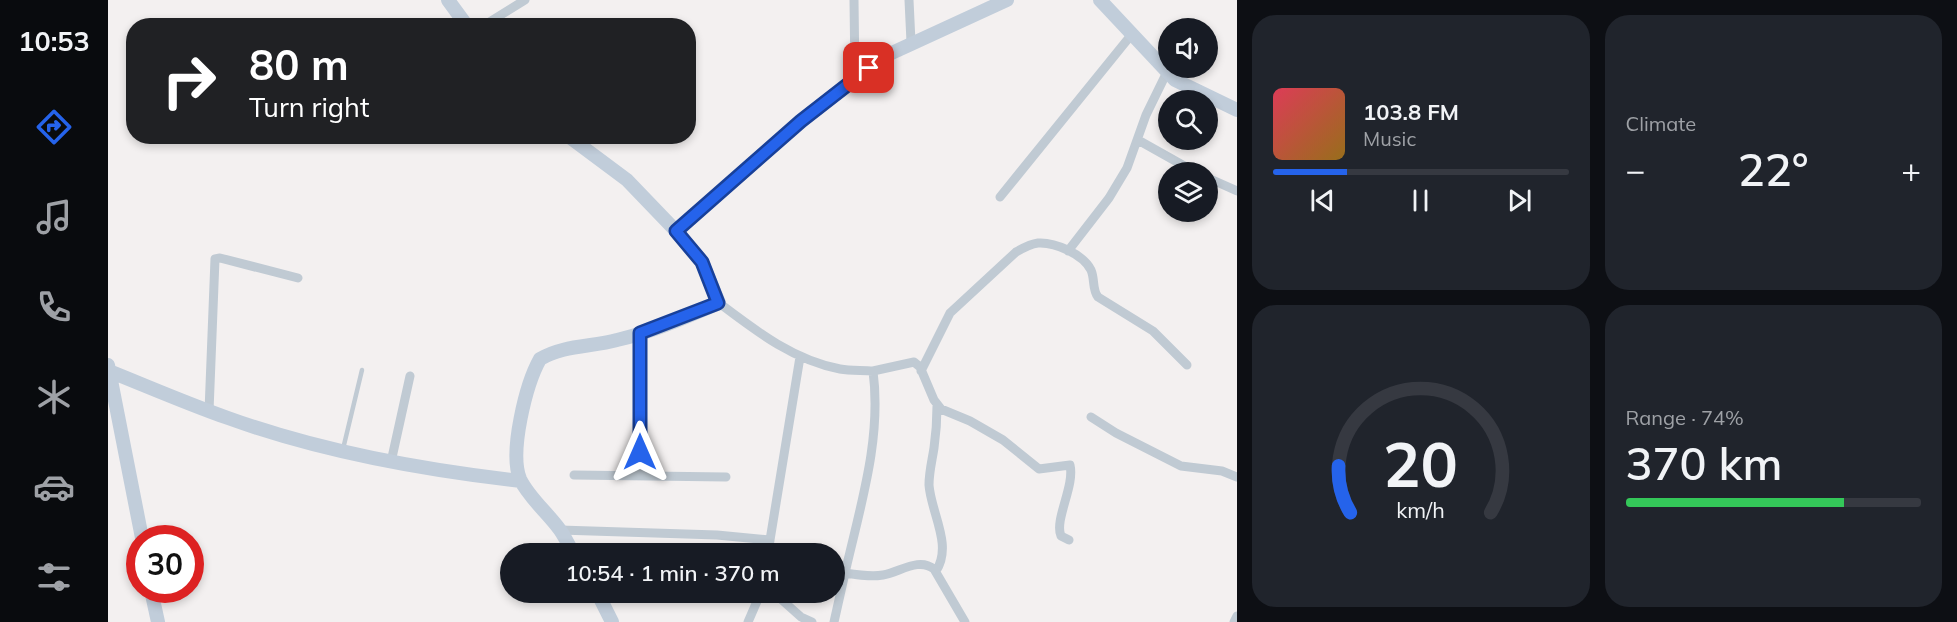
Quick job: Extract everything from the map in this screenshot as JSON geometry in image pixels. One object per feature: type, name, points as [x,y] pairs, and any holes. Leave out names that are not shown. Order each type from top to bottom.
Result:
[{"type":"street","points":[[448,0],[461,18]]},
{"type":"street","points":[[496,18],[525,0]]},
{"type":"street","points":[[854,0],[855,78]]},
{"type":"street","points":[[909,0],[911,42]]},
{"type":"street","points":[[1100,0],[1158,62]]},
{"type":"street","points":[[676,231],[801,121],[883,57],[999,2]]},
{"type":"street","points":[[1000,197],[1132,34]]},
{"type":"street","points":[[1068,251],[1109,198],[1127,168],[1153,99],[1164,78]]},
{"type":"street","points":[[1175,78],[1188,87],[1237,110]]},
{"type":"street","points":[[1138,140],[1177,162]]},
{"type":"street","points":[[579,144],[627,180],[676,231],[702,262],[718,303],[770,342],[800,357],[841,369],[873,371],[889,369],[910,362],[917,364],[937,406],[937,430],[929,475],[930,498],[939,520],[942,560],[936,571]]},
{"type":"street","points":[[1218,182],[1237,191]]},
{"type":"street","points":[[921,370],[950,313],[1016,252],[1039,243],[1068,251],[1087,264],[1098,297],[1153,331],[1187,365]]},
{"type":"street","points":[[209,411],[215,259],[230,260],[298,278]]},
{"type":"street","points":[[568,543],[521,481],[516,453],[519,430],[540,359],[562,350],[595,345],[640,333],[718,303]]},
{"type":"street","points":[[640,333],[640,476]]},
{"type":"street","points":[[770,543],[800,357]]},
{"type":"street","points":[[108,368],[209,411],[343,450],[442,472],[521,481]]},
{"type":"street","points":[[108,368],[139,525]]},
{"type":"street","points":[[873,371],[876,396],[875,426],[867,478],[845,573],[869,576],[883,575],[920,565],[932,567],[965,622]]},
{"type":"street","points":[[390,462],[410,375]]},
{"type":"street","points":[[937,406],[1003,440],[1039,469],[1071,465],[1066,505],[1059,526],[1061,536],[1069,540]]},
{"type":"street","points":[[1091,417],[1174,463],[1187,468],[1221,471],[1237,477]]},
{"type":"street","points":[[574,475],[726,477]]},
{"type":"street","points":[[560,530],[717,535],[770,540]]},
{"type":"street","points":[[154,603],[158,622]]},
{"type":"street","points":[[602,603],[610,622]]},
{"type":"street","points":[[748,622],[756,603]]},
{"type":"street","points":[[785,603],[801,617],[812,622]]},
{"type":"street","points":[[834,622],[838,603]]},
{"type":"street","points":[[1234,622],[1237,616]]},
{"type":"lane","points":[[343,450],[362,370]]},
{"type":"route","points":[[640,452],[640,333],[718,303],[708,272],[676,231],[801,121],[869,68]]}]
